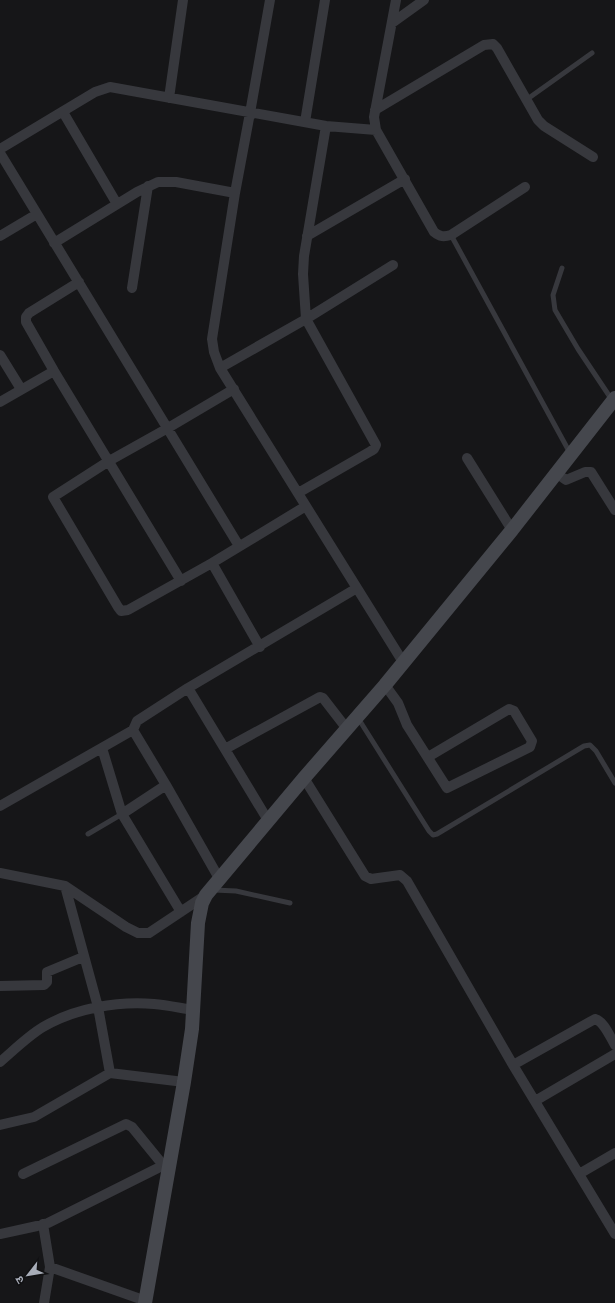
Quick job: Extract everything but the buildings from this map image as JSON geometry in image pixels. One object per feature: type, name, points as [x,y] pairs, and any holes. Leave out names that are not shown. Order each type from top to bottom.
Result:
[{"type":"street","points":[[169,98],[183,0]]},
{"type":"street","points":[[270,0],[234,193],[212,338],[214,352],[220,368],[403,662]]},
{"type":"street","points":[[305,122],[325,0]]},
{"type":"street","points":[[396,0],[374,124],[434,232],[439,236],[451,235],[525,187]]},
{"type":"street","points":[[392,23],[424,0]]},
{"type":"street","points":[[376,110],[484,45],[493,44],[497,48],[534,115],[544,126],[593,157]]},
{"type":"street","points":[[0,149],[95,92],[110,87],[326,126],[376,130]]},
{"type":"street","points":[[63,112],[117,204]]},
{"type":"street","points":[[298,492],[371,451],[376,445],[306,319],[303,274],[307,236],[326,126]]},
{"type":"street","points":[[0,153],[239,546]]},
{"type":"street","points":[[307,236],[404,179]]},
{"type":"street","points":[[54,243],[117,204],[148,186],[158,182],[176,182],[234,193]]},
{"type":"street","points":[[132,288],[148,186]]},
{"type":"street","points":[[0,236],[37,214]]},
{"type":"street","points":[[220,368],[306,319],[393,265]]},
{"type":"street","points":[[79,282],[29,312],[26,317],[26,322],[180,581]]},
{"type":"street","points":[[0,355],[21,389]]},
{"type":"street","points":[[0,402],[54,371]]},
{"type":"street","points":[[234,389],[108,461],[53,497],[118,607],[121,611],[128,610],[212,563],[306,506]]},
{"type":"street","points":[[50,1267],[145,1302],[166,1163],[184,1082],[193,1010],[198,923],[202,903],[212,888],[269,822],[304,778],[385,685],[512,530],[570,454],[614,400]]},
{"type":"street","points":[[467,458],[512,530]]},
{"type":"street","points":[[556,473],[566,480],[585,472],[590,472],[615,510]]},
{"type":"street","points":[[212,563],[260,647]]},
{"type":"street","points":[[0,806],[133,730],[137,721],[188,688],[260,647],[357,588]]},
{"type":"street","points":[[385,685],[398,702],[408,725],[444,787],[447,788],[530,747],[532,741],[514,711],[509,709],[428,758]]},
{"type":"street","points":[[188,688],[269,822]]},
{"type":"street","points":[[225,749],[320,697],[323,698],[347,729]]},
{"type":"street","points":[[133,730],[166,785],[212,888]]},
{"type":"street","points":[[102,748],[122,814],[181,912]]},
{"type":"street","points":[[304,778],[368,879],[371,880],[397,875],[403,877],[513,1065],[615,1234]]},
{"type":"street","points":[[122,814],[166,785]]},
{"type":"street","points":[[0,873],[65,886],[126,927],[138,933],[149,933],[181,912],[212,888]]},
{"type":"street","points":[[65,886],[98,1008],[110,1073]]},
{"type":"street","points":[[0,986],[44,984],[46,982],[47,972],[84,958]]},
{"type":"street","points":[[0,1062],[25,1040],[45,1026],[72,1014],[115,1004],[136,1003],[155,1004],[193,1010]]},
{"type":"street","points":[[513,1065],[594,1019],[597,1019],[602,1023],[615,1045]]},
{"type":"street","points":[[535,1101],[615,1054]]},
{"type":"street","points":[[0,1125],[34,1117],[110,1073],[184,1082]]},
{"type":"street","points":[[23,1174],[126,1124],[130,1124],[166,1163]]},
{"type":"street","points":[[579,1174],[615,1153]]},
{"type":"street","points":[[0,1234],[42,1224],[63,1216],[166,1163]]},
{"type":"street","points":[[42,1224],[50,1267],[44,1303]]},
{"type":"lane","points":[[526,100],[592,53]]},
{"type":"lane","points":[[451,235],[570,454]]},
{"type":"lane","points":[[562,268],[554,294],[555,310],[578,349],[614,400]]},
{"type":"lane","points":[[358,717],[429,831],[433,835],[584,746],[590,745],[596,751],[615,783]]},
{"type":"lane","points":[[88,834],[122,814]]},
{"type":"lane","points":[[212,888],[236,891],[290,903]]}]
